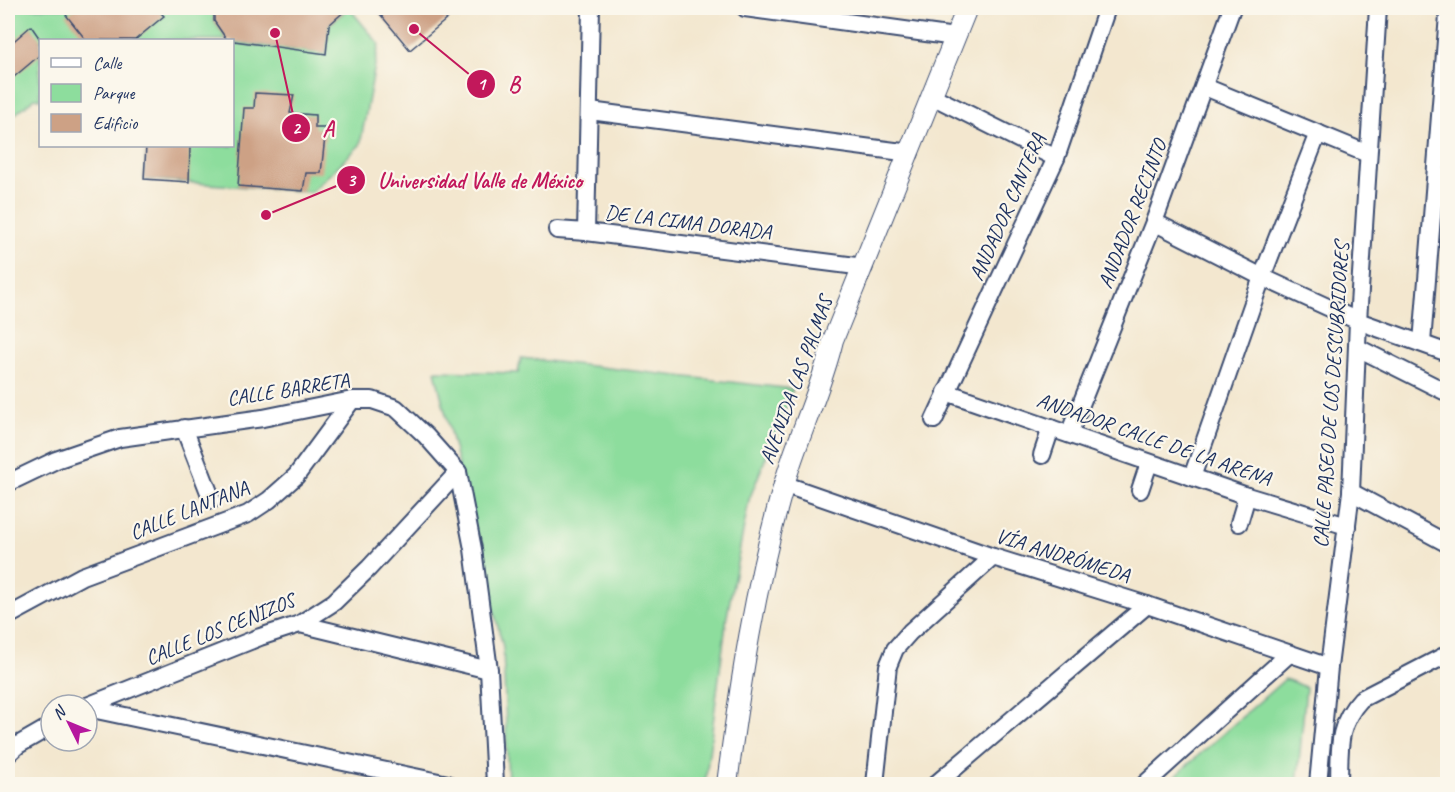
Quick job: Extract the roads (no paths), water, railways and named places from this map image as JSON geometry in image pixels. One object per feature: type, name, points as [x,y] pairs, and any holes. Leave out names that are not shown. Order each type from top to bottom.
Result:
[{"type":"street","name":"DE LA CIMA DORADA","points":[[591,8],[586,232],[864,267]]},
{"type":"street","points":[[746,8],[956,37]]},
{"type":"street","name":"AVENIDA LAS PALMAS","points":[[726,784],[764,558],[783,484],[827,364],[833,340],[967,8]]},
{"type":"street","name":"ANDADOR CANTERA","points":[[934,420],[1056,158],[1107,8]]},
{"type":"street","name":"ANDADOR RECINTO","points":[[1069,434],[1154,222],[1232,8]]},
{"type":"street","name":"CALLE PASEO DE LOS DESCUBRIDORES","points":[[1318,784],[1329,667],[1351,492],[1358,321],[1378,8]]},
{"type":"street","points":[[1422,343],[1448,15]]},
{"type":"street","points":[[1205,87],[1368,154]]},
{"type":"street","points":[[932,96],[1056,158]]},
{"type":"street","points":[[590,111],[910,153]]},
{"type":"street","points":[[1192,477],[1262,277],[1318,133]]},
{"type":"street","points":[[1154,222],[1262,277],[1358,321],[1448,353]]},
{"type":"street","points":[[557,230],[586,232]]},
{"type":"street","points":[[1358,348],[1448,393]]},
{"type":"street","name":"ANDADOR CALLE DE LA ARENA","points":[[946,392],[1247,496],[1347,526]]},
{"type":"street","name":"CALLE BARRETA","points":[[8,483],[56,460],[120,438],[263,418],[352,400],[372,400],[396,408],[426,436],[458,472]]},
{"type":"street","name":"CALLE LANTANA","points":[[8,616],[82,576],[248,514],[269,500],[296,476],[352,400]]},
{"type":"street","points":[[184,428],[212,500]]},
{"type":"street","points":[[1042,455],[1051,428]]},
{"type":"street","points":[[1140,490],[1149,463]]},
{"type":"street","points":[[458,472],[473,549],[489,670],[495,784]]},
{"type":"street","name":"CALLE LOS CENIZOS","points":[[99,701],[260,637],[300,624],[334,602],[369,568],[458,472]]},
{"type":"street","name":"VÍA ANDRÓMEDA","points":[[783,484],[993,557],[1147,605],[1329,667]]},
{"type":"street","points":[[1351,492],[1448,544]]},
{"type":"street","points":[[1239,522],[1247,496]]},
{"type":"street","points":[[875,784],[888,666],[895,649],[910,632],[993,557]]},
{"type":"street","points":[[936,784],[1147,605]]},
{"type":"street","points":[[300,624],[489,670]]},
{"type":"street","points":[[1145,784],[1289,654]]},
{"type":"street","points":[[1339,784],[1341,739],[1345,721],[1361,699],[1448,654]]},
{"type":"street","points":[[99,709],[448,784]]},
{"type":"street","points":[[8,754],[18,745],[39,733]]},
{"type":"place","name":"B","points":[[414,29]]},
{"type":"place","name":"A","points":[[275,33]]},
{"type":"place","name":"Universidad Valle de México","points":[[266,215]]}]
